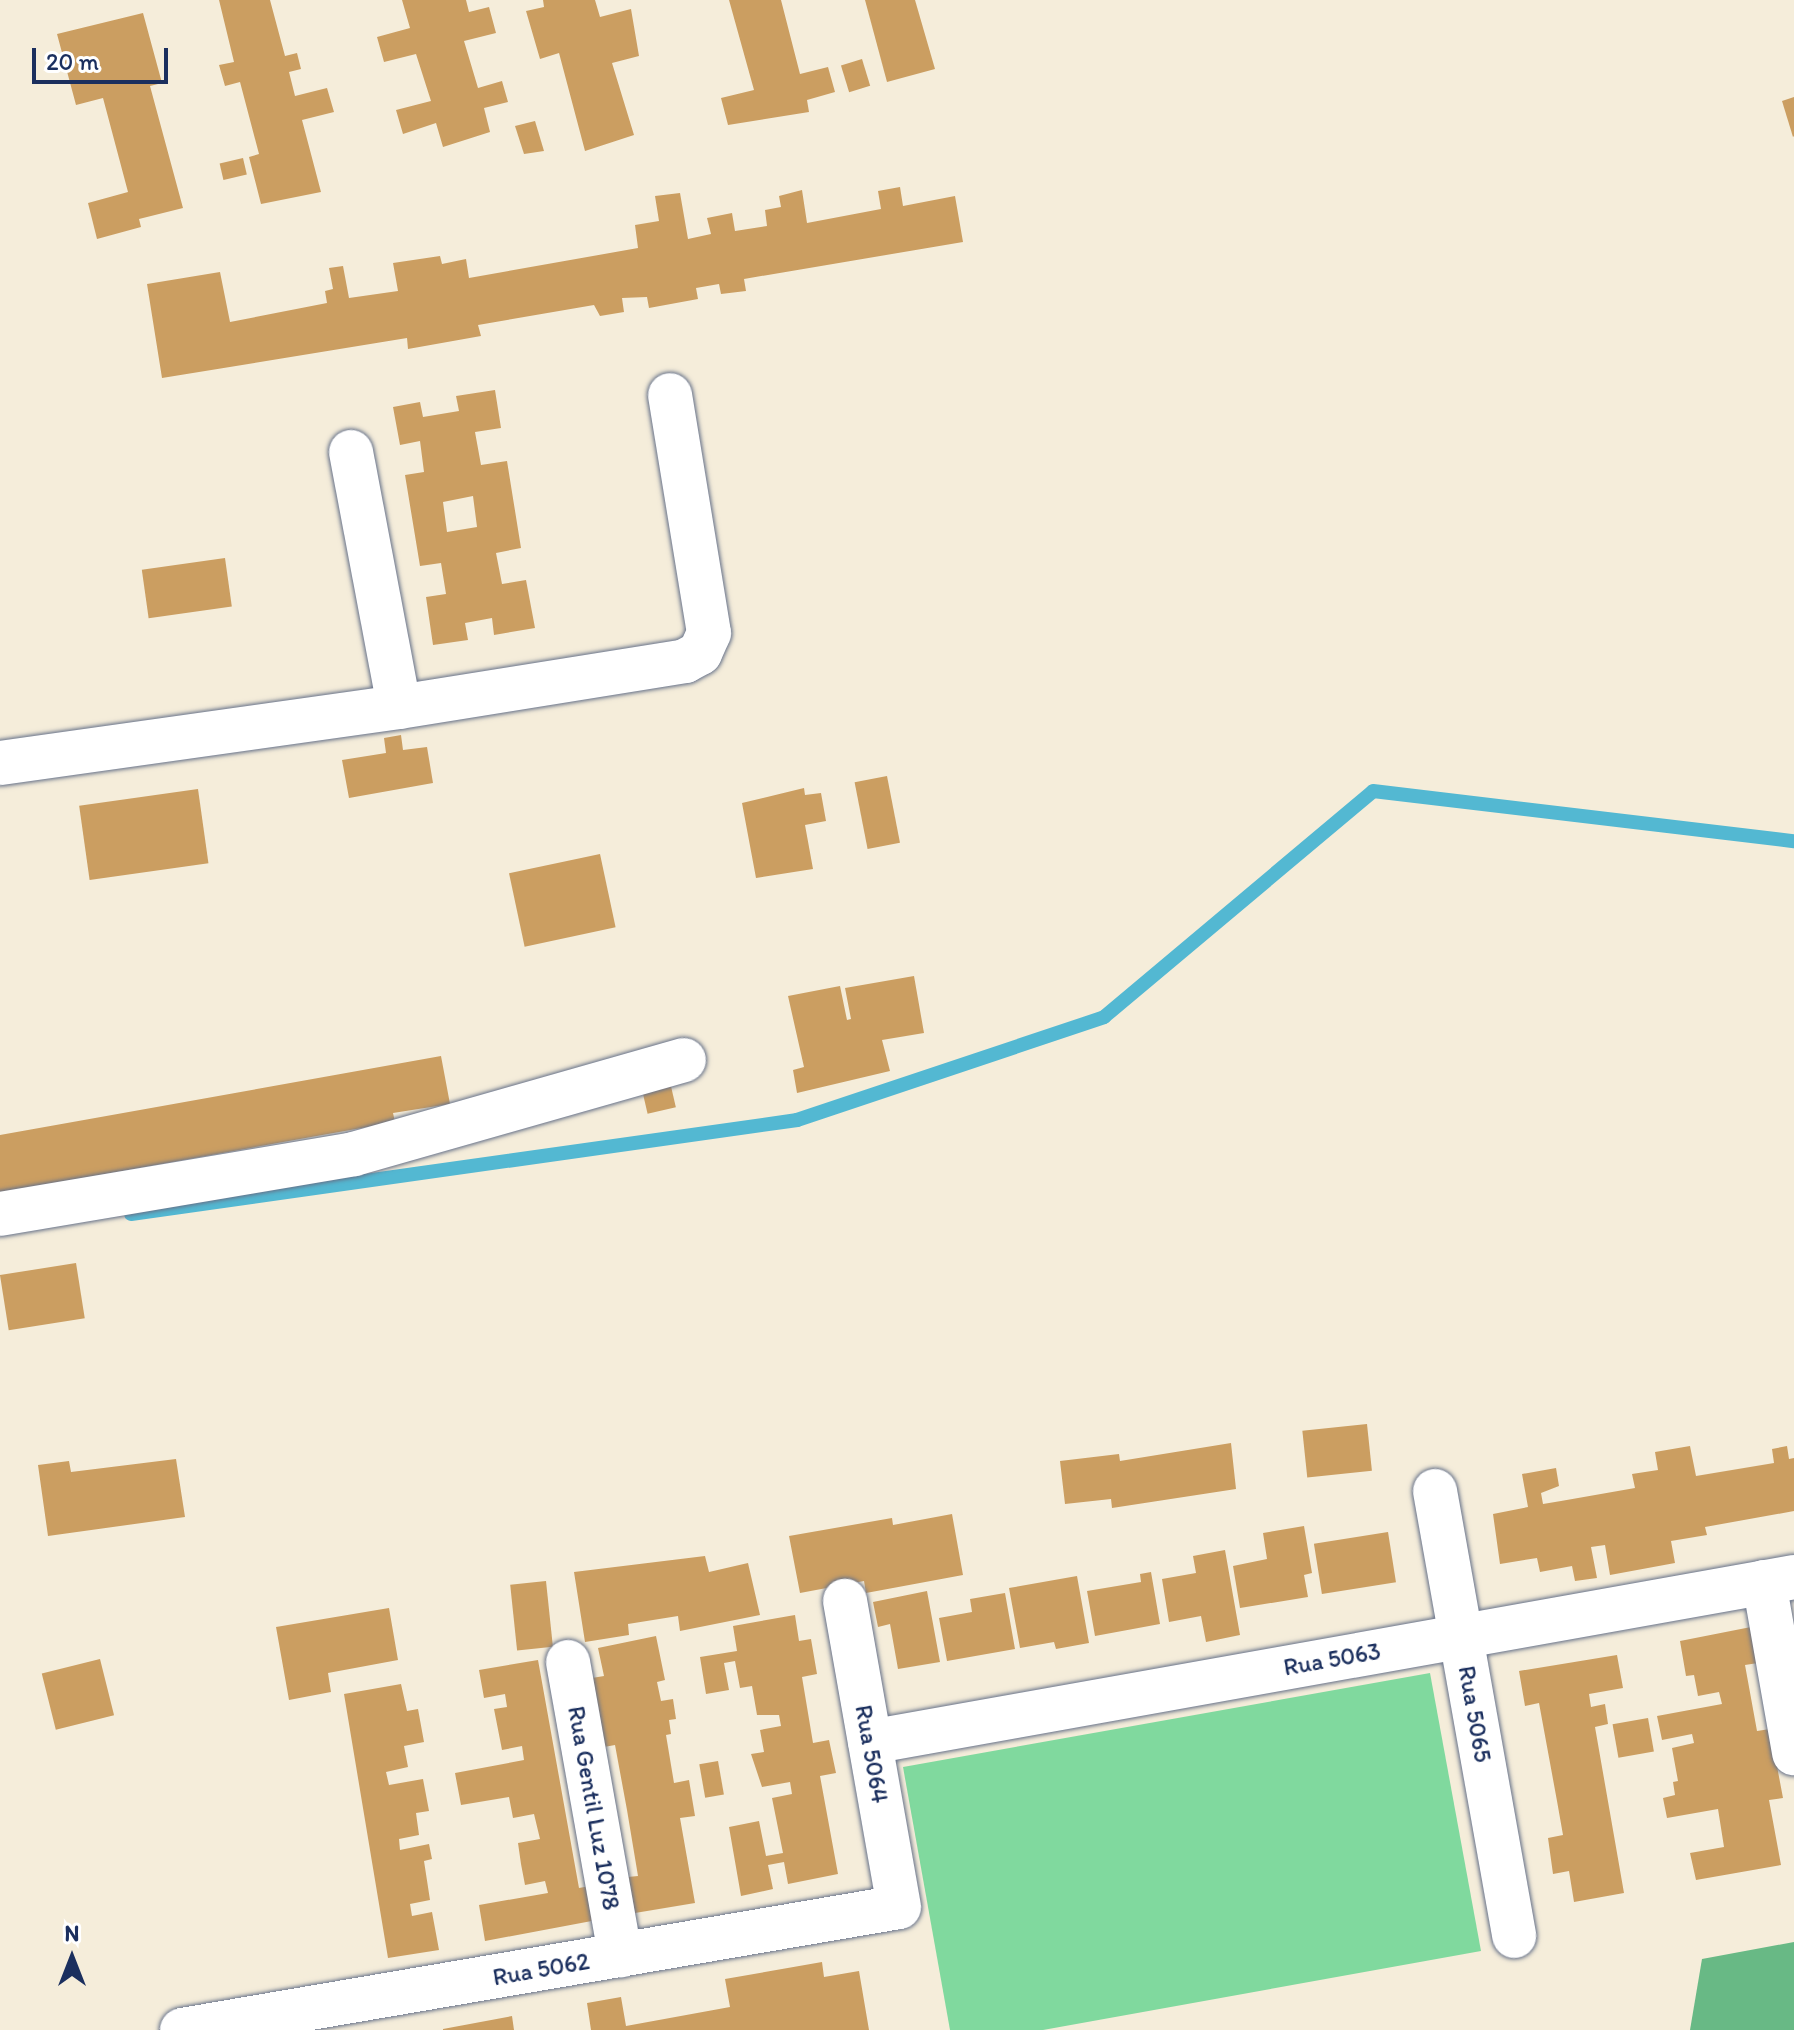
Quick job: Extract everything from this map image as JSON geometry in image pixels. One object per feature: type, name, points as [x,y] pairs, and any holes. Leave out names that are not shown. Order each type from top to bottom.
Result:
[{"type":"street","points":[[0,763],[399,707],[685,661],[700,653],[709,633],[670,395]]},
{"type":"street","points":[[351,452],[399,707]]},
{"type":"street","points":[[0,1214],[354,1154],[684,1060]]},
{"type":"street","name":"Rua 5065","points":[[1435,1491],[1514,1936]]},
{"type":"street","points":[[1779,1579],[1794,1753]]},
{"type":"street","name":"Rua 5063","points":[[870,1742],[1779,1579]]},
{"type":"street","name":"Rua 5064","points":[[845,1601],[899,1907]]},
{"type":"street","name":"Rua Gentil Luz 1078","points":[[568,1662],[620,1955]]},
{"type":"street","name":"Rua 5062","points":[[182,2030],[899,1907]]},
{"type":"green space","points":[[1430,1673],[1481,1951],[1043,2030],[950,2030],[903,1767]]},
{"type":"green space","points":[[1794,1942],[1794,2030],[1690,2030],[1702,1959]]},
{"type":"building","points":[[219,0],[270,0],[285,56],[297,53],[301,69],[289,72],[295,96],[327,88],[334,112],[302,120],[321,192],[261,204],[249,157],[259,154],[240,82],[225,86],[219,65],[234,62]]},
{"type":"building","points":[[402,0],[466,0],[469,12],[489,7],[496,33],[464,41],[478,88],[502,81],[508,102],[484,108],[490,132],[443,147],[436,123],[403,134],[396,110],[431,101],[416,54],[384,62],[377,37],[410,28]]},
{"type":"building","points":[[543,0],[595,0],[600,17],[631,9],[639,56],[612,63],[634,135],[585,151],[559,53],[540,59],[526,11],[544,7]]},
{"type":"building","points":[[729,0],[781,0],[800,74],[828,67],[835,92],[807,100],[809,112],[728,125],[721,98],[754,90]]},
{"type":"building","points":[[865,0],[915,0],[935,69],[887,82]]},
{"type":"building","points":[[143,13],[162,83],[150,86],[183,208],[139,219],[141,227],[97,239],[88,203],[128,192],[103,98],[76,105],[57,34]]},
{"type":"building","points":[[862,59],[870,86],[849,92],[841,65]]},
{"type":"building","points":[[1794,97],[1794,136],[1793,137],[1782,101]]},
{"type":"building","points":[[535,121],[544,151],[524,154],[515,126]]},
{"type":"building","points":[[243,158],[247,175],[223,180],[220,163]]},
{"type":"building","points":[[900,187],[903,206],[955,196],[963,242],[744,279],[746,291],[721,294],[719,284],[696,288],[698,299],[649,308],[647,297],[622,298],[624,312],[600,316],[594,305],[478,325],[481,336],[408,349],[407,338],[162,378],[147,284],[220,272],[230,322],[327,303],[325,291],[333,289],[329,268],[343,266],[349,298],[398,291],[393,263],[440,256],[442,264],[466,259],[469,278],[638,248],[635,225],[659,221],[655,196],[680,193],[688,239],[711,234],[707,218],[732,213],[735,231],[767,226],[765,210],[781,207],[779,196],[802,190],[807,223],[881,209],[878,191]]},
{"type":"building","points":[[495,390],[501,428],[475,432],[481,465],[507,461],[521,548],[496,553],[502,584],[526,580],[535,628],[494,635],[492,618],[465,623],[468,640],[433,645],[426,597],[446,594],[441,563],[420,566],[405,475],[424,472],[420,441],[400,445],[393,407],[420,402],[423,417],[459,411],[456,396]],"holes":[[[473,496],[477,527],[447,532],[443,502]]]},
{"type":"building","points":[[225,558],[232,607],[149,618],[142,570]]},
{"type":"building","points":[[401,735],[403,750],[427,747],[433,783],[349,798],[342,760],[386,753],[384,738]]},
{"type":"building","points":[[887,776],[900,843],[868,849],[855,782]]},
{"type":"building","points":[[804,788],[805,795],[821,793],[826,821],[805,825],[813,869],[756,878],[742,803]]},
{"type":"building","points":[[198,789],[208,863],[90,880],[79,806]]},
{"type":"building","points":[[600,854],[616,927],[525,947],[509,873]]},
{"type":"building","points":[[914,976],[924,1033],[882,1040],[890,1071],[797,1093],[793,1070],[804,1067],[788,996],[840,986],[847,1020],[851,1019],[845,988]]},
{"type":"building","points":[[441,1056],[450,1104],[393,1113],[395,1122],[0,1193],[0,1135]]},
{"type":"building","points":[[670,1082],[676,1107],[648,1114],[642,1089]]},
{"type":"building","points":[[76,1263],[85,1318],[9,1330],[0,1275]]},
{"type":"building","points":[[1367,1424],[1372,1471],[1307,1478],[1302,1431]]},
{"type":"building","points":[[1231,1443],[1236,1489],[1112,1508],[1111,1499],[1065,1504],[1060,1461],[1119,1454],[1120,1461]]},
{"type":"building","points":[[1690,1446],[1696,1476],[1774,1463],[1772,1449],[1787,1446],[1789,1459],[1794,1458],[1794,1511],[1705,1527],[1707,1535],[1671,1541],[1675,1563],[1610,1575],[1605,1545],[1591,1547],[1597,1578],[1575,1581],[1572,1566],[1540,1572],[1537,1558],[1500,1564],[1493,1514],[1528,1507],[1522,1474],[1556,1468],[1559,1486],[1541,1493],[1543,1504],[1561,1501],[1635,1488],[1632,1474],[1658,1470],[1655,1452]]},
{"type":"building","points":[[176,1459],[185,1517],[48,1536],[38,1465],[69,1461],[71,1472]]},
{"type":"building","points":[[952,1514],[963,1575],[866,1593],[864,1581],[800,1593],[789,1536],[892,1518],[893,1525]]},
{"type":"building","points":[[1304,1526],[1312,1573],[1304,1575],[1308,1597],[1240,1608],[1233,1566],[1267,1559],[1263,1533]]},
{"type":"building","points":[[1388,1532],[1396,1582],[1322,1594],[1314,1544]]},
{"type":"building","points":[[1225,1550],[1240,1635],[1206,1642],[1201,1616],[1169,1622],[1162,1579],[1196,1573],[1193,1556]]},
{"type":"building","points":[[705,1556],[709,1572],[748,1563],[760,1615],[680,1631],[678,1616],[628,1624],[629,1635],[585,1642],[574,1572]]},
{"type":"building","points":[[1151,1572],[1160,1624],[1095,1636],[1087,1591],[1141,1582],[1140,1574]]},
{"type":"building","points":[[1077,1576],[1089,1643],[1056,1649],[1054,1642],[1020,1648],[1009,1588]]},
{"type":"building","points":[[546,1581],[553,1647],[517,1650],[510,1585]]},
{"type":"building","points":[[927,1591],[940,1662],[898,1669],[890,1624],[878,1627],[873,1602]]},
{"type":"building","points":[[1005,1593],[1015,1649],[947,1661],[939,1618],[972,1612],[970,1599]]},
{"type":"building","points":[[389,1608],[398,1660],[328,1673],[331,1692],[289,1700],[276,1627]]},
{"type":"building","points":[[795,1615],[799,1641],[811,1639],[817,1674],[802,1677],[813,1743],[829,1740],[836,1773],[820,1776],[838,1874],[788,1884],[784,1862],[768,1865],[773,1889],[741,1896],[729,1827],[759,1821],[766,1856],[783,1853],[772,1798],[792,1794],[790,1782],[762,1787],[751,1754],[764,1752],[760,1730],[781,1726],[779,1715],[757,1715],[752,1686],[740,1688],[735,1661],[724,1663],[729,1690],[706,1694],[700,1657],[737,1651],[733,1626]]},
{"type":"building","points":[[1751,1627],[1758,1663],[1745,1665],[1757,1731],[1770,1729],[1783,1798],[1769,1800],[1781,1865],[1696,1880],[1690,1853],[1724,1847],[1718,1809],[1667,1818],[1663,1798],[1675,1795],[1673,1782],[1678,1781],[1672,1748],[1694,1743],[1692,1734],[1662,1740],[1657,1716],[1722,1704],[1719,1692],[1698,1696],[1694,1675],[1686,1676],[1680,1641]]},
{"type":"building","points":[[656,1636],[665,1680],[657,1682],[661,1701],[673,1699],[676,1719],[669,1720],[671,1734],[666,1735],[674,1783],[689,1780],[695,1816],[680,1818],[695,1903],[635,1913],[628,1877],[638,1876],[627,1810],[615,1745],[604,1747],[592,1678],[604,1676],[598,1648]]},
{"type":"building","points":[[1617,1655],[1623,1688],[1589,1694],[1591,1707],[1605,1704],[1608,1724],[1595,1727],[1624,1893],[1574,1902],[1569,1871],[1553,1874],[1548,1838],[1563,1835],[1539,1703],[1525,1706],[1519,1671]]},
{"type":"building","points":[[100,1659],[114,1715],[56,1730],[42,1674]]},
{"type":"building","points":[[538,1660],[579,1888],[590,1886],[597,1920],[485,1941],[479,1905],[548,1893],[545,1881],[525,1885],[521,1864],[518,1843],[540,1839],[534,1814],[513,1818],[509,1797],[461,1805],[455,1773],[524,1760],[522,1746],[502,1750],[494,1709],[507,1707],[505,1694],[484,1698],[479,1670]]},
{"type":"building","points":[[401,1684],[407,1711],[418,1709],[424,1742],[404,1746],[408,1767],[386,1772],[389,1785],[423,1779],[429,1811],[416,1813],[419,1835],[399,1839],[400,1850],[429,1844],[432,1859],[424,1861],[430,1900],[410,1904],[412,1916],[432,1912],[439,1950],[388,1958],[344,1694]]},
{"type":"building","points":[[1648,1718],[1654,1751],[1618,1758],[1613,1724]]},
{"type":"building","points":[[718,1761],[724,1794],[705,1798],[699,1764]]},
{"type":"building","points":[[822,1962],[824,1977],[859,1971],[869,2030],[591,2030],[587,2003],[621,1997],[626,2026],[730,2007],[725,1979]]},
{"type":"building","points":[[512,2016],[514,2030],[443,2030],[443,2029]]},
{"type":"waterway","points":[[131,1214],[797,1120],[1104,1017],[1373,791],[1794,841]]}]
